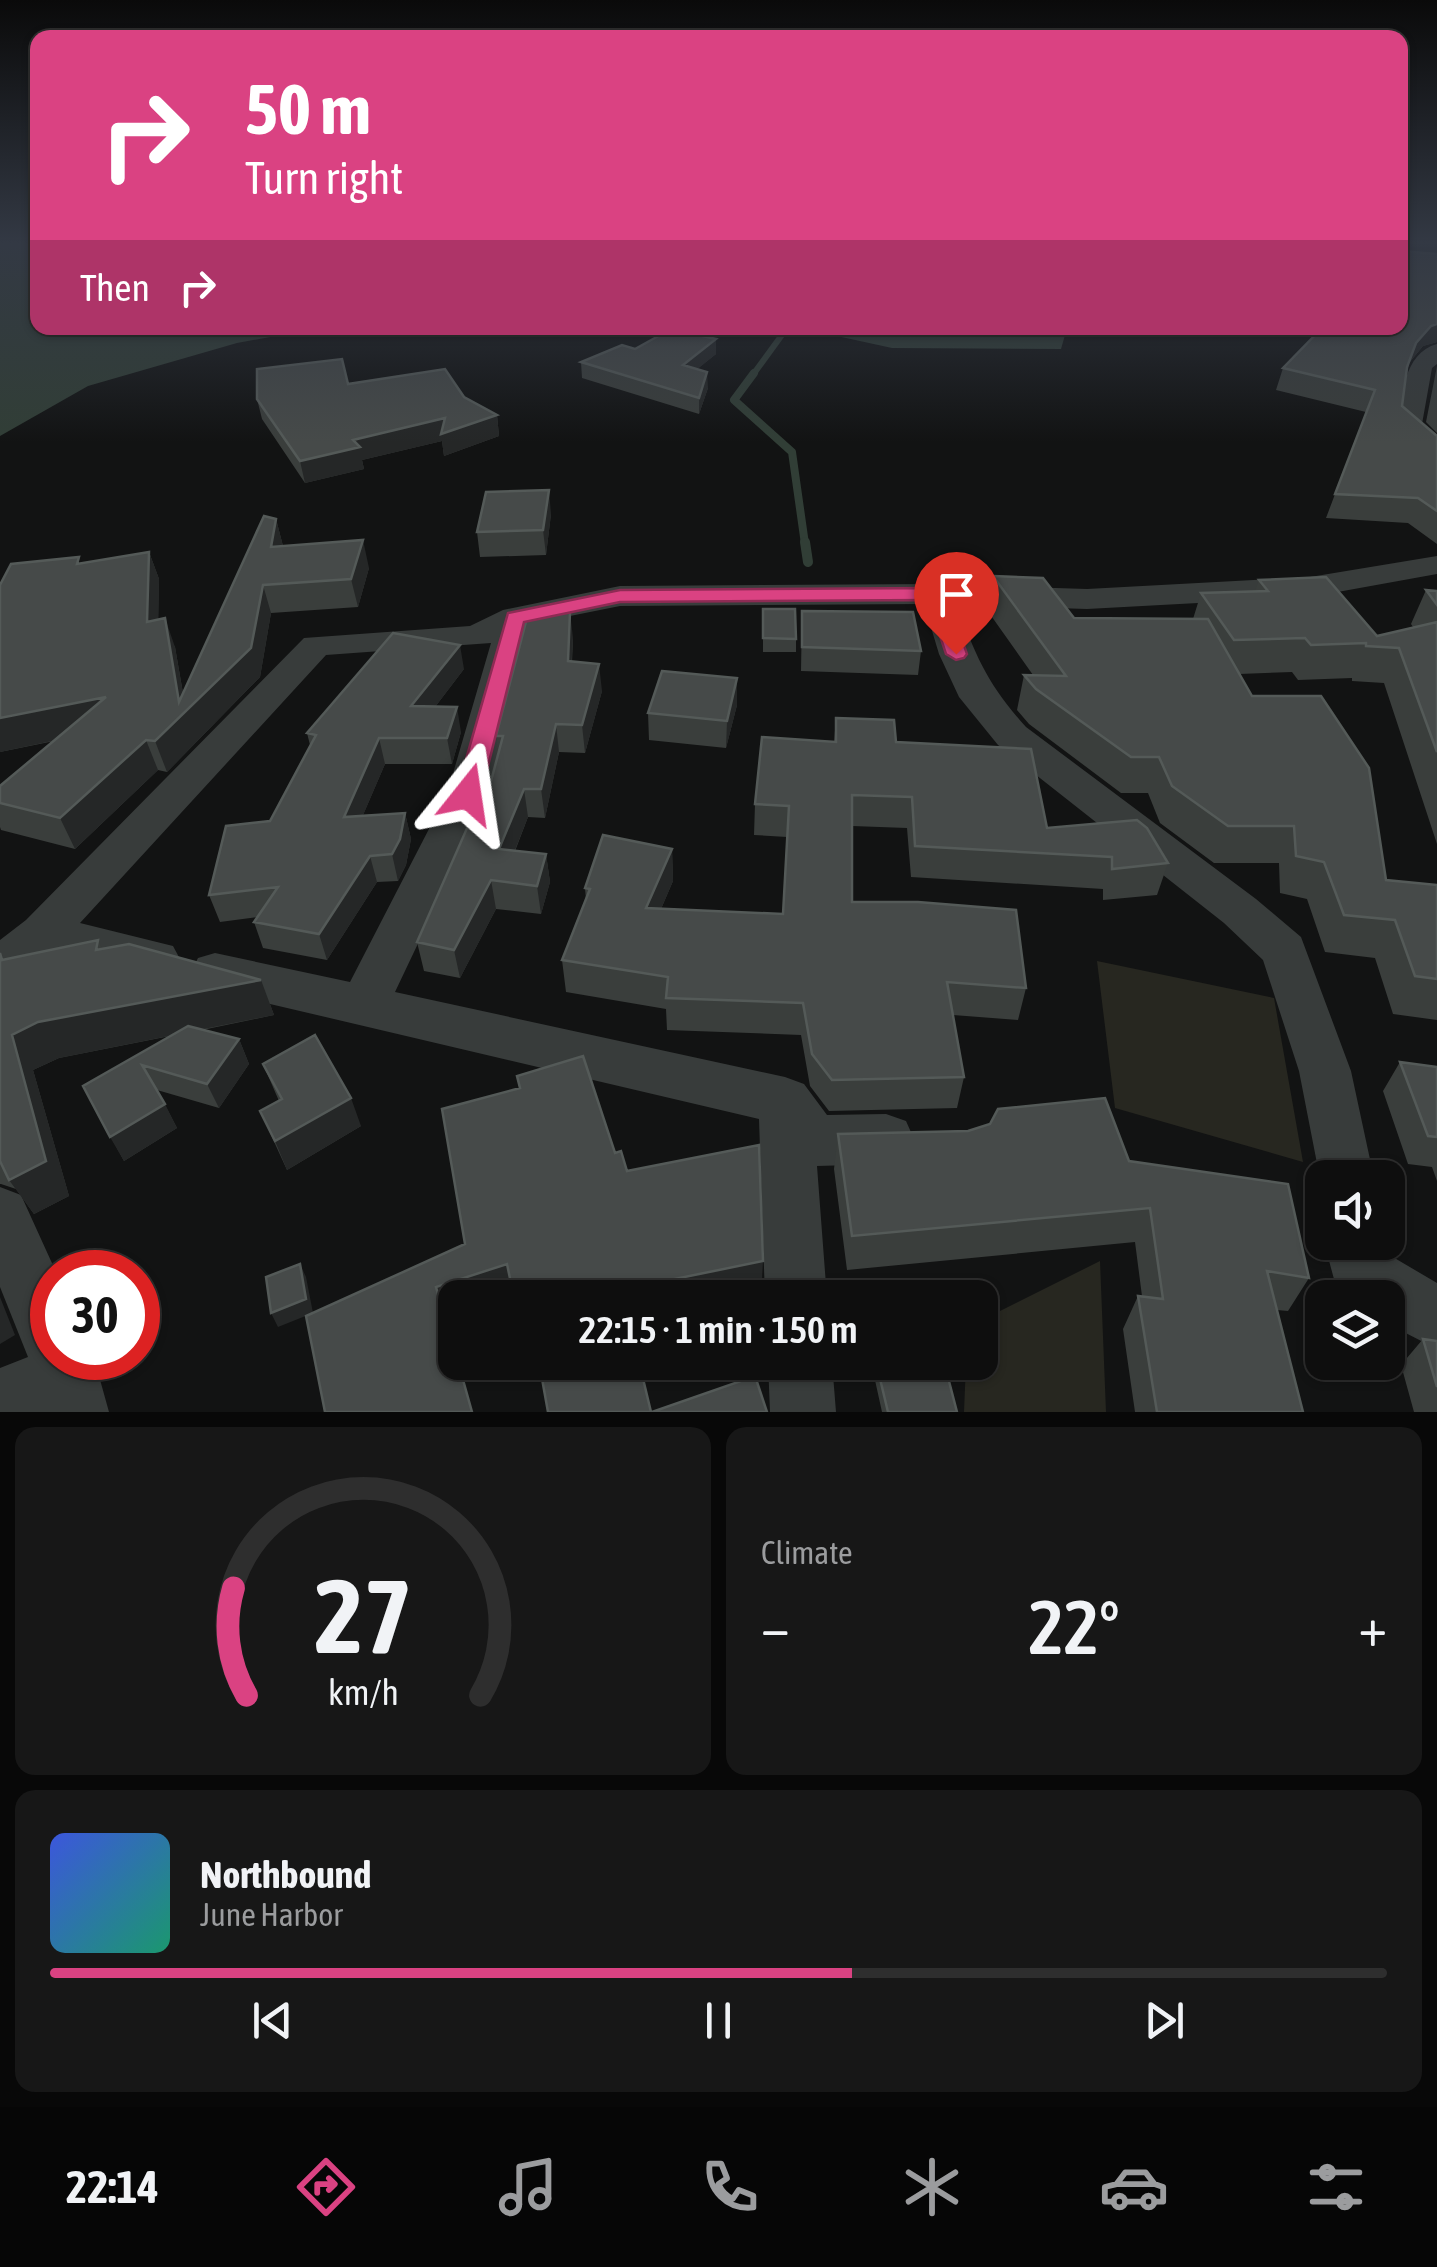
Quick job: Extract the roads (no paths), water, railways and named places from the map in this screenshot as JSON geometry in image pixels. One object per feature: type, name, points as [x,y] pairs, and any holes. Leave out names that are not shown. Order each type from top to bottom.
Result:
[{"type":"street","points":[[1437,351],[1421,366],[1410,426],[1437,450]]},
{"type":"street","points":[[0,967],[43,934],[316,645],[477,636],[515,617],[620,596],[936,594],[1087,599],[1310,587],[1437,564]]},
{"type":"street","points":[[936,594],[956,654],[978,697],[1012,736],[1240,911],[1284,950],[1324,1070],[1342,1160]]},
{"type":"street","points":[[363,1006],[468,794],[515,617]]},
{"type":"street","points":[[43,934],[785,1101],[813,1141],[941,1138]]},
{"type":"street","points":[[785,1101],[795,1280]]},
{"type":"street","points":[[0,1215],[30,1288]]},
{"type":"street","points":[[1358,1260],[1360,1272],[1437,1318]]},
{"type":"street","points":[[0,1401],[43,1380]]},
{"type":"street","points":[[801,1380],[802,1412]]},
{"type":"waterway","points":[[752,376],[782,335]]},
{"type":"waterway","points":[[754,373],[734,400],[792,452],[805,544]]},
{"type":"waterway","points":[[805,542],[808,562]]}]
